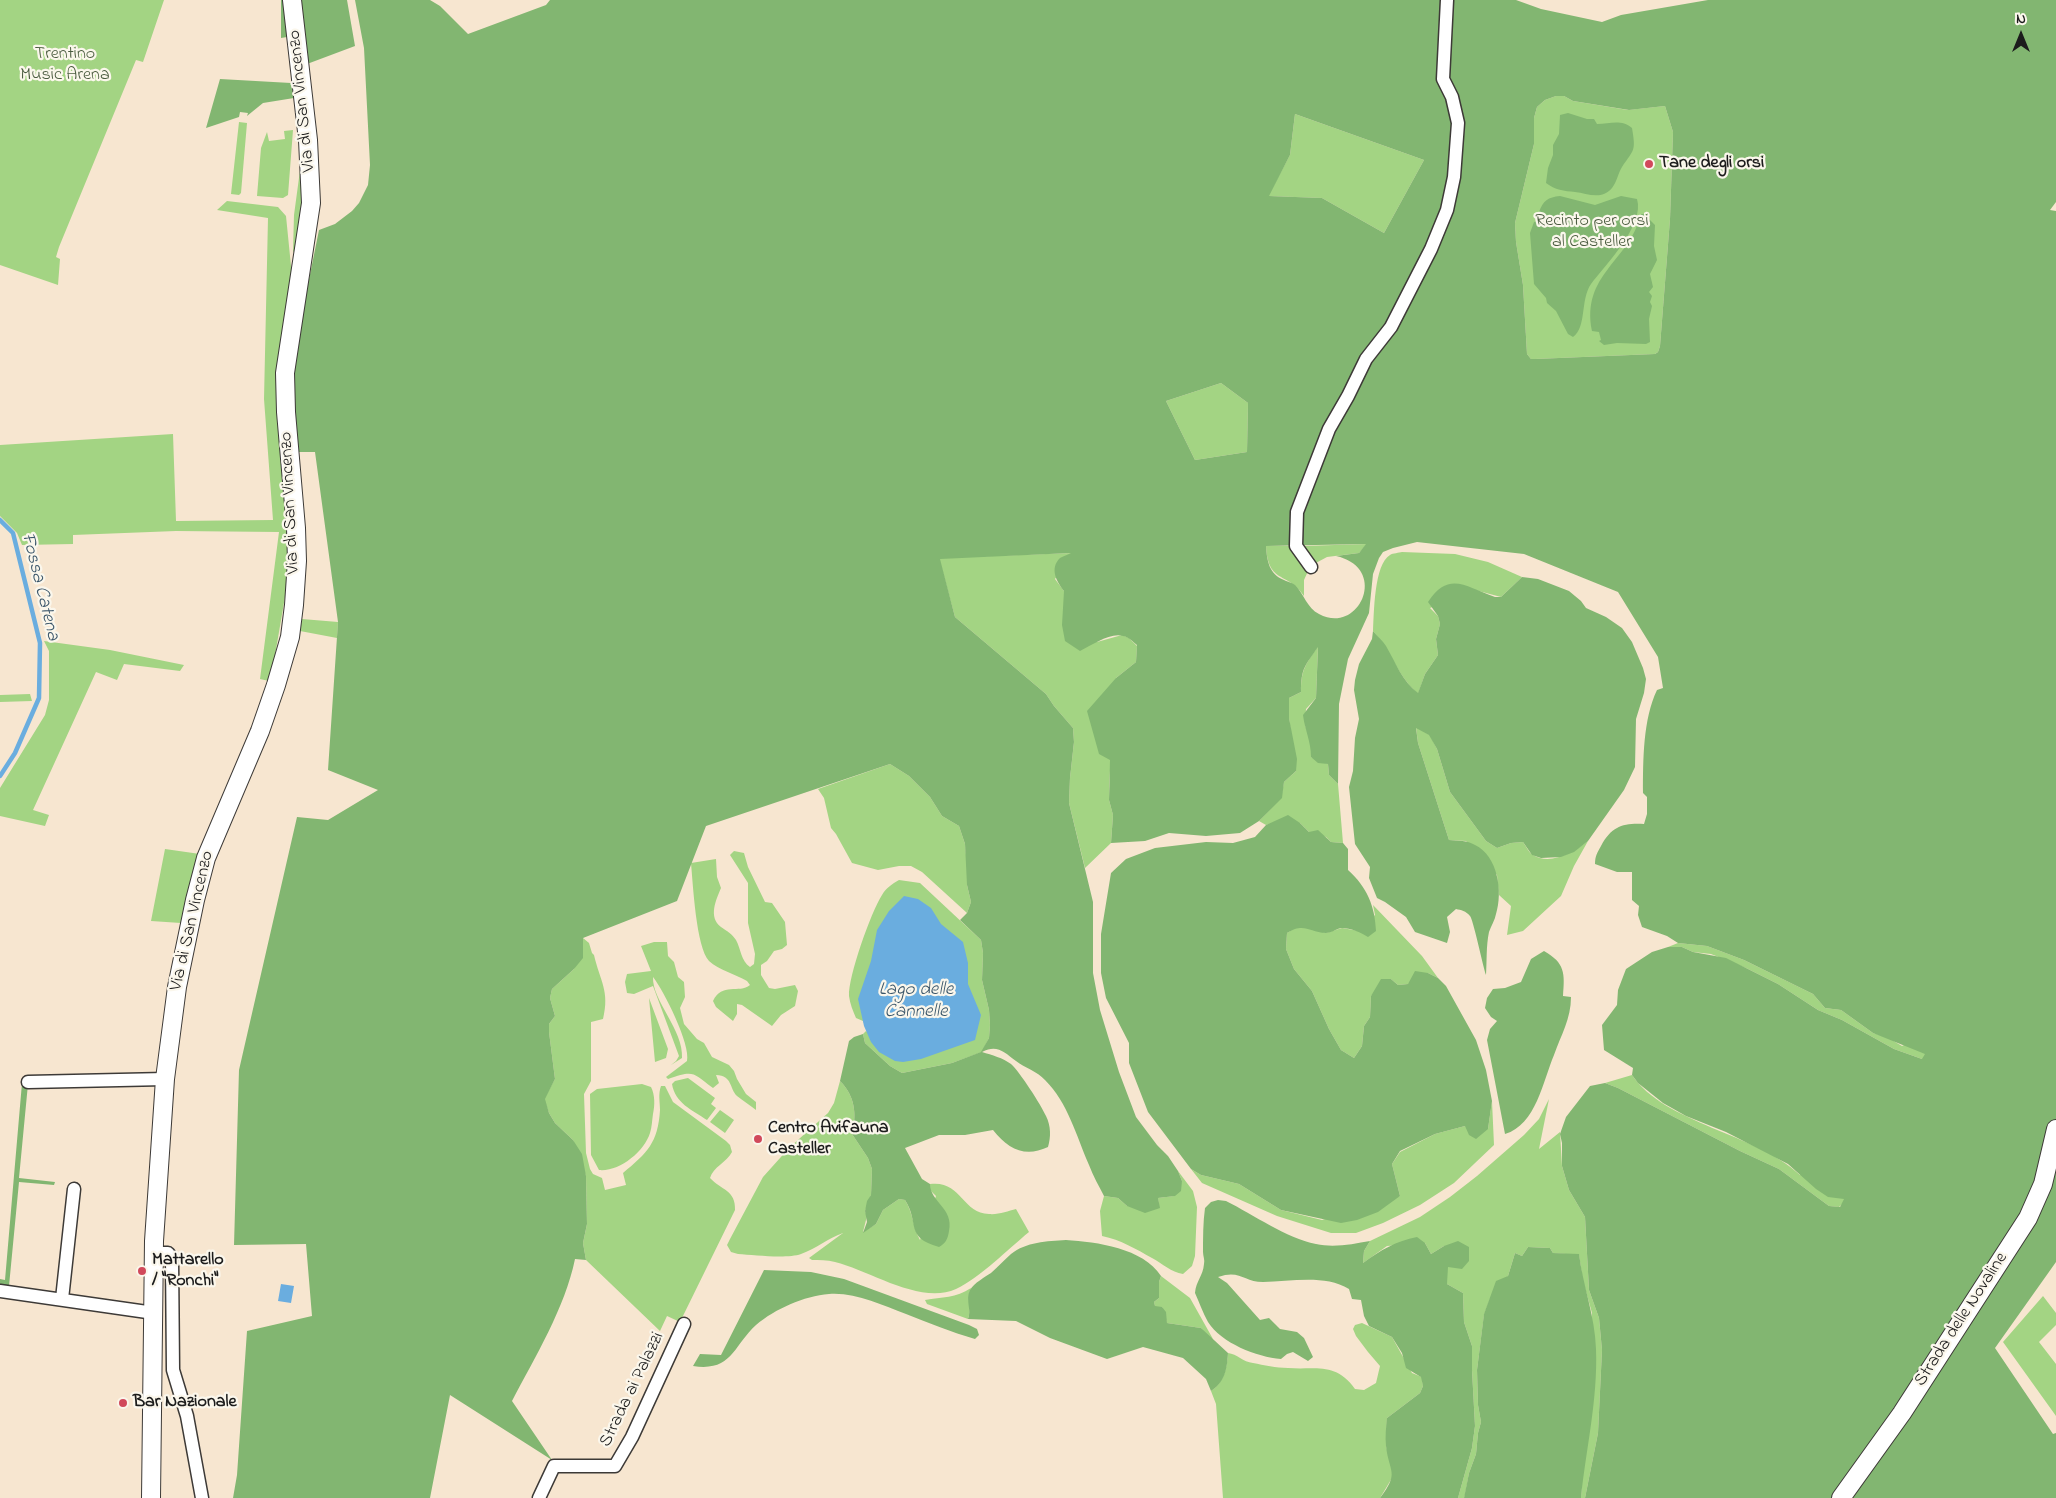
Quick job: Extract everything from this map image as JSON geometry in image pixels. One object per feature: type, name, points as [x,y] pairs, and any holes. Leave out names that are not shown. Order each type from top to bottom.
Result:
[{"type":"main road","name":"Via di San Vincenzo","points":[[151,1498],[153,1253],[165,1079],[177,987],[200,879],[211,843],[249,756],[276,685],[290,637],[294,605],[297,561],[296,528],[286,412],[285,373],[311,202],[308,140],[292,0]]},
{"type":"main road","name":"Strada delle Novaline","points":[[1841,1498],[1902,1413],[2028,1218],[2042,1184],[2056,1129]]},
{"type":"street","points":[[1311,567],[1296,546],[1297,512],[1329,429],[1366,359],[1391,327],[1431,250],[1447,210],[1454,177],[1458,123],[1452,97],[1443,79],[1447,0]]},
{"type":"street","points":[[28,1082],[165,1079]]},
{"type":"street","points":[[62,1299],[74,1189]]},
{"type":"street","points":[[153,1253],[171,1255],[173,1370],[187,1416],[202,1498]]},
{"type":"street","points":[[153,1276],[171,1277]]},
{"type":"street","points":[[0,1291],[154,1313]]},
{"type":"street","name":"Strada ai Palazzi","points":[[540,1498],[554,1466],[615,1466],[632,1437],[684,1324]]},
{"type":"green space","name":"Trentino Music Arena","points":[[0,0],[164,0],[143,62],[136,60],[59,247],[56,257],[60,259],[58,285],[0,265]]},
{"type":"green space","points":[[281,0],[284,0],[287,37],[281,38]]},
{"type":"green space","points":[[300,0],[347,0],[355,46],[307,64]]},
{"type":"green space","points":[[355,0],[430,0],[440,6],[468,34],[546,5],[550,0],[1516,0],[1541,9],[1602,22],[1621,15],[1708,0],[2056,0],[2056,202],[2050,210],[2056,211],[2056,1262],[1995,1348],[2053,1434],[2056,1433],[2056,1498],[1585,1498],[1598,1433],[1602,1350],[1599,1318],[1589,1290],[1585,1217],[1569,1190],[1562,1166],[1560,1134],[1566,1117],[1590,1086],[1605,1083],[1618,1088],[1779,1169],[1829,1206],[1840,1207],[1844,1199],[1828,1197],[1788,1164],[1726,1132],[1686,1116],[1663,1103],[1638,1083],[1632,1075],[1633,1068],[1604,1050],[1602,1025],[1617,1005],[1618,990],[1626,969],[1652,952],[1668,947],[1682,947],[1693,952],[1726,958],[1778,984],[1818,1010],[1842,1020],[1894,1049],[1922,1059],[1925,1054],[1873,1033],[1841,1010],[1825,1008],[1813,994],[1744,960],[1707,946],[1678,943],[1667,936],[1642,927],[1638,915],[1639,906],[1632,900],[1632,872],[1617,872],[1595,864],[1595,861],[1596,855],[1605,839],[1614,830],[1624,825],[1644,824],[1647,814],[1647,797],[1643,793],[1646,727],[1652,701],[1657,690],[1663,688],[1658,657],[1618,592],[1524,554],[1417,542],[1383,552],[1373,574],[1369,613],[1348,659],[1339,704],[1338,784],[1329,775],[1328,764],[1318,763],[1311,757],[1303,715],[1316,698],[1318,647],[1305,668],[1301,692],[1289,698],[1289,718],[1297,759],[1296,771],[1284,782],[1282,798],[1259,821],[1240,833],[1206,836],[1169,833],[1145,841],[1111,843],[1113,815],[1109,800],[1110,760],[1099,754],[1087,711],[1116,678],[1136,662],[1137,645],[1127,637],[1118,635],[1102,640],[1080,651],[1065,641],[1062,625],[1064,591],[1055,575],[1055,567],[1060,558],[1071,553],[940,559],[955,617],[1046,694],[1073,728],[1074,742],[1069,803],[1093,902],[1093,973],[1100,1010],[1119,1072],[1136,1117],[1178,1171],[1182,1181],[1181,1191],[1175,1196],[1158,1198],[1160,1208],[1145,1213],[1127,1206],[1118,1198],[1104,1196],[1092,1173],[1066,1109],[1053,1089],[1038,1074],[1004,1052],[992,1049],[982,1052],[1001,1058],[1011,1064],[1040,1104],[1050,1128],[1048,1147],[1032,1152],[1018,1150],[1011,1147],[993,1130],[965,1135],[939,1135],[905,1148],[922,1179],[930,1184],[934,1196],[948,1216],[950,1223],[947,1239],[939,1247],[921,1239],[914,1228],[912,1216],[905,1200],[899,1199],[883,1210],[876,1224],[863,1233],[867,1222],[865,1211],[867,1201],[871,1195],[872,1169],[868,1158],[852,1134],[854,1106],[849,1093],[840,1081],[849,1041],[863,1034],[865,1043],[890,1066],[902,1073],[952,1063],[981,1052],[989,1038],[990,1025],[989,1010],[982,980],[983,953],[981,940],[960,920],[967,913],[971,902],[967,885],[965,844],[959,826],[942,816],[930,797],[909,776],[890,764],[706,826],[677,901],[583,938],[583,958],[552,989],[550,998],[555,1016],[549,1024],[549,1032],[555,1079],[545,1099],[549,1113],[555,1123],[573,1140],[582,1154],[586,1176],[587,1224],[583,1243],[586,1260],[575,1259],[557,1314],[512,1401],[552,1460],[450,1395],[430,1498],[233,1498],[237,1475],[247,1331],[312,1316],[306,1244],[234,1245],[239,1070],[297,817],[328,820],[378,790],[328,770],[338,622],[315,452],[297,452],[290,373],[319,230],[335,224],[352,211],[359,203],[368,185],[370,165],[364,48]],"holes":[[[1556,96],[1564,96],[1573,101],[1629,110],[1665,106],[1673,132],[1670,219],[1660,346],[1655,354],[1535,359],[1531,359],[1527,354],[1523,285],[1515,223],[1534,144],[1534,118],[1537,107],[1545,100]],[[1295,114],[1424,160],[1384,233],[1322,198],[1269,196],[1290,155]],[[1221,383],[1248,403],[1247,452],[1195,460],[1166,401]],[[1366,544],[1359,553],[1336,556],[1352,563],[1362,573],[1365,585],[1363,598],[1356,608],[1346,616],[1333,618],[1319,614],[1309,605],[1295,585],[1272,571],[1268,562],[1266,546]]]},
{"type":"green space","points":[[220,79],[291,83],[294,98],[263,103],[247,116],[248,113],[240,112],[239,117],[206,128]]},
{"type":"green space","name":"Recinto per orsi al Casteller","points":[[1556,96],[1564,96],[1573,101],[1628,110],[1665,106],[1673,132],[1670,219],[1660,346],[1655,354],[1531,359],[1527,354],[1523,285],[1515,223],[1534,144],[1534,118],[1537,107],[1545,100]]},
{"type":"green space","points":[[1568,113],[1587,119],[1594,119],[1597,124],[1620,123],[1632,128],[1633,150],[1621,169],[1614,186],[1608,192],[1594,195],[1563,191],[1546,183],[1548,168],[1553,155],[1553,145],[1559,134],[1560,115]]},
{"type":"green space","points":[[1295,114],[1424,160],[1384,233],[1322,198],[1268,196],[1290,155]]},
{"type":"green space","points":[[239,122],[247,123],[241,193],[239,195],[231,194]]},
{"type":"green space","points":[[293,130],[288,195],[283,198],[257,196],[261,148],[267,132],[269,141],[285,139],[284,131]]},
{"type":"green space","points":[[301,163],[303,193],[296,255],[293,251],[294,215]]},
{"type":"green space","points":[[1560,196],[1595,205],[1621,196],[1637,199],[1638,209],[1630,232],[1623,244],[1591,284],[1580,327],[1573,337],[1568,334],[1556,311],[1547,303],[1546,298],[1534,284],[1530,233],[1534,222],[1541,220],[1539,212],[1544,202],[1552,197]]},
{"type":"green space","points":[[227,201],[278,207],[286,216],[292,276],[286,591],[269,681],[260,679],[279,532],[176,531],[73,535],[73,544],[22,545],[17,533],[0,516],[0,445],[173,434],[176,521],[273,520],[264,399],[268,218],[217,210]]},
{"type":"green space","points":[[1641,214],[1644,214],[1655,225],[1654,246],[1657,260],[1650,274],[1653,287],[1649,292],[1652,296],[1649,319],[1650,342],[1646,344],[1617,343],[1604,345],[1599,341],[1601,340],[1599,332],[1592,331],[1590,312],[1593,295],[1608,269],[1627,245]]},
{"type":"green space","points":[[1221,383],[1248,403],[1247,452],[1195,460],[1166,401]]},
{"type":"green space","points":[[1367,544],[1359,553],[1327,557],[1314,564],[1302,546]]},
{"type":"green space","points":[[1266,546],[1292,546],[1309,569],[1304,580],[1304,596],[1298,588],[1280,576],[1271,567]]},
{"type":"green space","points":[[1402,552],[1455,554],[1488,562],[1522,577],[1501,597],[1475,590],[1430,608],[1438,616],[1440,624],[1436,639],[1438,655],[1425,674],[1418,694],[1405,679],[1373,631],[1376,590],[1381,568],[1390,555]]},
{"type":"green space","points":[[1073,553],[1055,579],[1064,591],[1064,605],[1097,642],[1122,635],[1129,638],[1137,646],[1136,662],[1116,678],[1109,786],[1109,800],[1113,815],[1111,843],[1085,868],[1069,803],[1074,742],[1073,728],[1046,694],[955,617],[939,558]]},
{"type":"green space","points":[[1522,577],[1538,579],[1569,591],[1586,608],[1606,617],[1622,628],[1632,642],[1646,679],[1636,719],[1635,767],[1624,790],[1588,841],[1574,852],[1561,857],[1541,858],[1532,855],[1523,842],[1511,843],[1497,848],[1486,841],[1450,792],[1437,749],[1429,735],[1416,728],[1418,743],[1449,840],[1469,842],[1483,850],[1489,857],[1497,875],[1498,905],[1488,937],[1486,975],[1473,925],[1467,913],[1456,909],[1447,917],[1450,932],[1447,943],[1415,932],[1406,917],[1377,898],[1369,878],[1370,867],[1355,844],[1349,787],[1353,771],[1355,738],[1359,719],[1354,690],[1359,664],[1372,639],[1373,631],[1386,646],[1403,677],[1418,693],[1425,674],[1438,655],[1436,639],[1440,624],[1438,616],[1428,602],[1436,592],[1443,586],[1458,584],[1495,597],[1501,597]]},
{"type":"green space","points":[[302,619],[338,622],[337,638],[300,631]]},
{"type":"green space","points":[[44,641],[110,650],[184,665],[180,671],[124,664],[117,680],[96,672],[33,810],[49,815],[45,826],[0,816],[0,788],[45,715],[49,700],[49,651]]},
{"type":"green space","points":[[1318,646],[1316,698],[1306,709],[1305,725],[1311,742],[1311,757],[1328,764],[1329,775],[1338,784],[1343,843],[1331,842],[1326,837],[1309,832],[1300,823],[1276,822],[1266,825],[1259,821],[1281,798],[1284,782],[1296,771],[1289,718],[1289,698],[1301,692],[1303,672]]},
{"type":"green space","points":[[30,694],[32,701],[0,702],[0,695]]},
{"type":"green space","points":[[1416,727],[1430,735],[1437,749],[1450,792],[1486,841],[1497,848],[1511,843],[1523,842],[1532,854],[1547,859],[1569,853],[1588,841],[1574,866],[1561,896],[1523,931],[1507,935],[1511,906],[1499,895],[1497,875],[1466,841],[1449,840],[1418,743]]},
{"type":"green space","points":[[890,764],[909,776],[930,797],[942,816],[959,826],[965,844],[967,885],[971,902],[967,913],[922,872],[911,866],[878,870],[852,863],[831,828],[824,798],[818,789]]},
{"type":"green space","points":[[1288,815],[1309,832],[1318,830],[1331,842],[1343,843],[1348,849],[1348,870],[1365,890],[1374,913],[1376,931],[1368,937],[1362,933],[1345,928],[1326,933],[1298,928],[1287,933],[1286,949],[1294,969],[1312,991],[1329,1029],[1341,1050],[1354,1058],[1362,1046],[1364,1026],[1370,1017],[1371,996],[1381,979],[1391,979],[1398,985],[1408,984],[1415,971],[1428,973],[1438,978],[1446,986],[1476,1040],[1486,1070],[1492,1101],[1488,1129],[1476,1139],[1469,1135],[1465,1126],[1435,1134],[1400,1151],[1392,1164],[1400,1196],[1378,1212],[1357,1220],[1341,1223],[1281,1210],[1239,1184],[1201,1175],[1191,1169],[1148,1112],[1129,1063],[1129,1043],[1106,998],[1101,973],[1101,934],[1111,873],[1126,859],[1155,848],[1206,842],[1233,843],[1255,837],[1266,825]]},
{"type":"green space","points":[[165,849],[200,854],[181,923],[151,921]]},
{"type":"green space","points":[[734,851],[744,853],[748,867],[765,902],[772,903],[785,922],[787,945],[782,949],[774,951],[767,961],[761,965],[761,975],[769,988],[775,989],[795,985],[798,991],[795,1006],[781,1015],[772,1026],[742,1005],[737,1004],[737,1014],[733,1021],[716,1007],[713,1001],[721,992],[741,989],[750,985],[747,981],[713,964],[705,954],[698,929],[691,863],[716,859],[717,877],[721,888],[714,908],[715,918],[717,923],[736,940],[743,958],[750,967],[754,964],[755,954],[748,923],[748,883],[730,855]]},
{"type":"green space","name":"Lago delle Cannelle","points":[[899,880],[920,883],[981,940],[983,953],[982,980],[989,1010],[990,1025],[989,1038],[982,1052],[952,1063],[902,1073],[890,1066],[865,1043],[863,1034],[866,1031],[869,1033],[863,1021],[856,1018],[849,996],[856,960],[877,903],[889,886]]},
{"type":"green space","points":[[1373,905],[1422,956],[1438,978],[1428,973],[1408,984],[1398,985],[1391,979],[1371,996],[1370,1017],[1364,1026],[1362,1046],[1354,1058],[1341,1050],[1329,1029],[1312,991],[1294,969],[1286,949],[1287,933],[1296,927],[1326,933],[1342,928],[1359,931],[1375,915]]},
{"type":"green space","points":[[583,938],[589,943],[594,955],[605,993],[603,1019],[591,1022],[591,1081],[584,1094],[586,1153],[593,1174],[602,1178],[605,1190],[626,1185],[623,1173],[645,1153],[657,1131],[661,1086],[665,1086],[673,1102],[726,1141],[730,1145],[732,1152],[710,1178],[730,1194],[735,1203],[735,1210],[680,1322],[667,1316],[660,1331],[586,1260],[583,1243],[587,1224],[586,1176],[573,1140],[555,1123],[544,1099],[555,1079],[549,1032],[549,1024],[555,1016],[550,998],[552,989],[574,969]]},
{"type":"green space","points":[[654,942],[667,942],[668,956],[674,962],[678,977],[684,982],[685,997],[680,1008],[684,1024],[697,1039],[704,1043],[712,1057],[729,1065],[746,1094],[756,1102],[756,1110],[737,1096],[728,1080],[721,1076],[716,1075],[719,1083],[713,1088],[692,1074],[683,1074],[668,1079],[666,1077],[687,1061],[685,1043],[676,1018],[653,977],[657,996],[673,1026],[681,1047],[682,1058],[671,1065],[679,1056],[653,986],[634,994],[627,993],[625,982],[627,974],[651,971],[641,946]]},
{"type":"green space","points":[[1678,943],[1707,946],[1744,960],[1813,994],[1825,1008],[1841,1010],[1873,1033],[1887,1037],[1902,1046],[1948,1025],[1866,1183],[1839,1207],[1829,1206],[1779,1169],[1605,1083],[1632,1075],[1647,1092],[1666,1105],[1688,1117],[1760,1149],[1782,1161],[1800,1175],[1922,1059],[1894,1049],[1842,1020],[1818,1010],[1778,984],[1746,968],[1711,954],[1693,952],[1682,947],[1668,947]]},
{"type":"green space","points":[[1544,951],[1560,964],[1564,981],[1563,996],[1571,997],[1571,1005],[1565,1027],[1537,1101],[1524,1122],[1516,1129],[1505,1134],[1487,1040],[1490,1029],[1497,1021],[1491,1017],[1485,1008],[1487,998],[1493,989],[1505,988],[1521,982],[1531,959]]},
{"type":"green space","points":[[649,998],[668,1049],[666,1058],[655,1062]]},
{"type":"green space","points":[[688,1078],[715,1098],[711,1104],[716,1108],[707,1120],[680,1101],[674,1091],[672,1084],[675,1081]]},
{"type":"green space","points":[[840,1081],[849,1093],[854,1106],[852,1134],[868,1158],[872,1169],[871,1195],[865,1211],[867,1216],[863,1232],[876,1224],[883,1210],[899,1199],[905,1200],[908,1205],[920,1240],[936,1196],[930,1190],[930,1184],[940,1184],[955,1191],[980,1212],[996,1214],[1016,1209],[1029,1232],[975,1278],[956,1289],[942,1293],[911,1290],[849,1266],[809,1258],[843,1233],[801,1254],[770,1256],[731,1252],[727,1245],[763,1177],[789,1148],[828,1113],[834,1103]]},
{"type":"green space","points":[[22,1083],[28,1084],[19,1178],[55,1182],[54,1185],[19,1182],[9,1286],[0,1285],[0,1279],[5,1280]]},
{"type":"green space","points":[[642,1084],[651,1087],[654,1100],[651,1128],[647,1140],[636,1154],[622,1164],[615,1168],[599,1170],[591,1155],[590,1094],[597,1089]]},
{"type":"green space","points":[[1549,1099],[1539,1149],[1560,1132],[1562,1166],[1569,1190],[1585,1217],[1589,1290],[1599,1318],[1602,1350],[1598,1433],[1585,1498],[1581,1498],[1592,1313],[1583,1281],[1579,1255],[1553,1253],[1550,1248],[1528,1247],[1522,1256],[1515,1253],[1508,1276],[1490,1299],[1484,1315],[1477,1370],[1478,1405],[1481,1422],[1476,1454],[1469,1473],[1465,1495],[1464,1498],[1458,1498],[1472,1448],[1475,1426],[1472,1346],[1464,1322],[1463,1293],[1447,1284],[1444,1246],[1431,1254],[1425,1243],[1387,1246],[1363,1263],[1364,1251],[1370,1241],[1420,1217],[1477,1176],[1524,1135],[1539,1119]]},
{"type":"green space","points":[[1492,1101],[1494,1145],[1454,1183],[1420,1205],[1383,1223],[1356,1233],[1331,1233],[1277,1216],[1202,1183],[1191,1169],[1201,1175],[1239,1184],[1281,1210],[1322,1220],[1400,1196],[1392,1164],[1400,1152],[1435,1134],[1465,1126],[1488,1129]]},
{"type":"green space","points":[[720,1110],[734,1120],[725,1133],[710,1122]]},
{"type":"green space","points":[[1178,1171],[1193,1191],[1197,1207],[1195,1256],[1192,1266],[1183,1274],[1171,1270],[1128,1245],[1102,1236],[1100,1211],[1104,1196],[1118,1198],[1127,1206],[1159,1208],[1158,1198],[1174,1196],[1182,1181]]},
{"type":"green space","points":[[1218,1200],[1226,1201],[1293,1237],[1316,1244],[1330,1246],[1370,1241],[1364,1251],[1363,1263],[1389,1247],[1417,1237],[1425,1243],[1431,1254],[1444,1246],[1458,1241],[1469,1247],[1469,1261],[1462,1269],[1448,1267],[1447,1284],[1463,1293],[1464,1322],[1472,1346],[1475,1426],[1472,1448],[1458,1498],[1380,1498],[1390,1483],[1392,1472],[1387,1455],[1387,1418],[1420,1393],[1423,1386],[1421,1377],[1406,1368],[1402,1353],[1392,1337],[1369,1326],[1364,1316],[1361,1300],[1352,1299],[1349,1289],[1339,1284],[1318,1280],[1263,1282],[1232,1274],[1218,1277],[1227,1283],[1260,1320],[1269,1318],[1280,1329],[1297,1332],[1304,1338],[1313,1357],[1308,1361],[1293,1352],[1281,1359],[1251,1352],[1240,1348],[1214,1330],[1206,1319],[1195,1293],[1204,1262],[1205,1208],[1211,1202]]},
{"type":"green space","points":[[1066,1240],[1118,1248],[1143,1259],[1153,1266],[1161,1276],[1159,1298],[1154,1302],[1155,1306],[1162,1307],[1166,1312],[1167,1323],[1201,1328],[1228,1353],[1224,1375],[1219,1384],[1211,1391],[1206,1379],[1183,1358],[1143,1347],[1107,1359],[1050,1338],[1016,1321],[968,1319],[968,1297],[970,1290],[1011,1254],[1030,1245]]},
{"type":"green space","points":[[1528,1247],[1550,1248],[1553,1253],[1579,1254],[1596,1349],[1595,1386],[1581,1498],[1464,1498],[1469,1473],[1476,1454],[1481,1422],[1478,1405],[1477,1370],[1484,1314],[1496,1281],[1508,1276],[1515,1253],[1522,1256]]},
{"type":"green space","points":[[764,1270],[811,1272],[844,1279],[969,1325],[977,1329],[979,1335],[975,1339],[868,1300],[849,1295],[819,1295],[790,1304],[764,1319],[748,1333],[724,1361],[706,1367],[693,1366],[700,1354],[721,1355]]},
{"type":"green space","points":[[1161,1276],[1190,1298],[1213,1339],[1207,1336],[1201,1328],[1167,1323],[1162,1307],[1155,1307],[1154,1302],[1159,1298]]},
{"type":"green space","points":[[971,1288],[968,1319],[927,1304],[925,1300],[954,1295]]},
{"type":"green space","points":[[2043,1296],[2056,1313],[2056,1325],[2039,1342],[2056,1364],[2056,1416],[2003,1342]]},
{"type":"green space","points":[[1362,1323],[1392,1337],[1412,1373],[1422,1377],[1423,1386],[1420,1393],[1387,1418],[1386,1446],[1393,1472],[1392,1478],[1380,1498],[1223,1498],[1216,1404],[1211,1391],[1224,1374],[1228,1353],[1249,1362],[1270,1366],[1316,1368],[1333,1371],[1348,1380],[1355,1389],[1364,1390],[1376,1383],[1380,1366],[1356,1336],[1353,1329],[1355,1325]]},
{"type":"water","name":"Lago delle Cannelle","points":[[904,896],[918,899],[931,908],[941,924],[963,942],[968,963],[968,984],[981,1015],[975,1040],[921,1059],[903,1062],[895,1061],[879,1052],[871,1042],[864,1026],[858,999],[871,961],[877,930],[889,911]]},
{"type":"water","points":[[281,1284],[294,1286],[291,1303],[278,1301]]},
{"type":"waterway","name":"Fossa Catena","points":[[0,520],[13,533],[40,643],[39,698],[15,753],[0,776]]},
{"type":"place","name":"Tane degli orsi","points":[[1649,164]]},
{"type":"place","name":"Centro Avifauna Casteller","points":[[758,1139]]},
{"type":"place","name":"Mattarello / \"Ronchi\"","points":[[142,1271]]},
{"type":"place","name":"Bar Nazionale","points":[[123,1403]]}]
